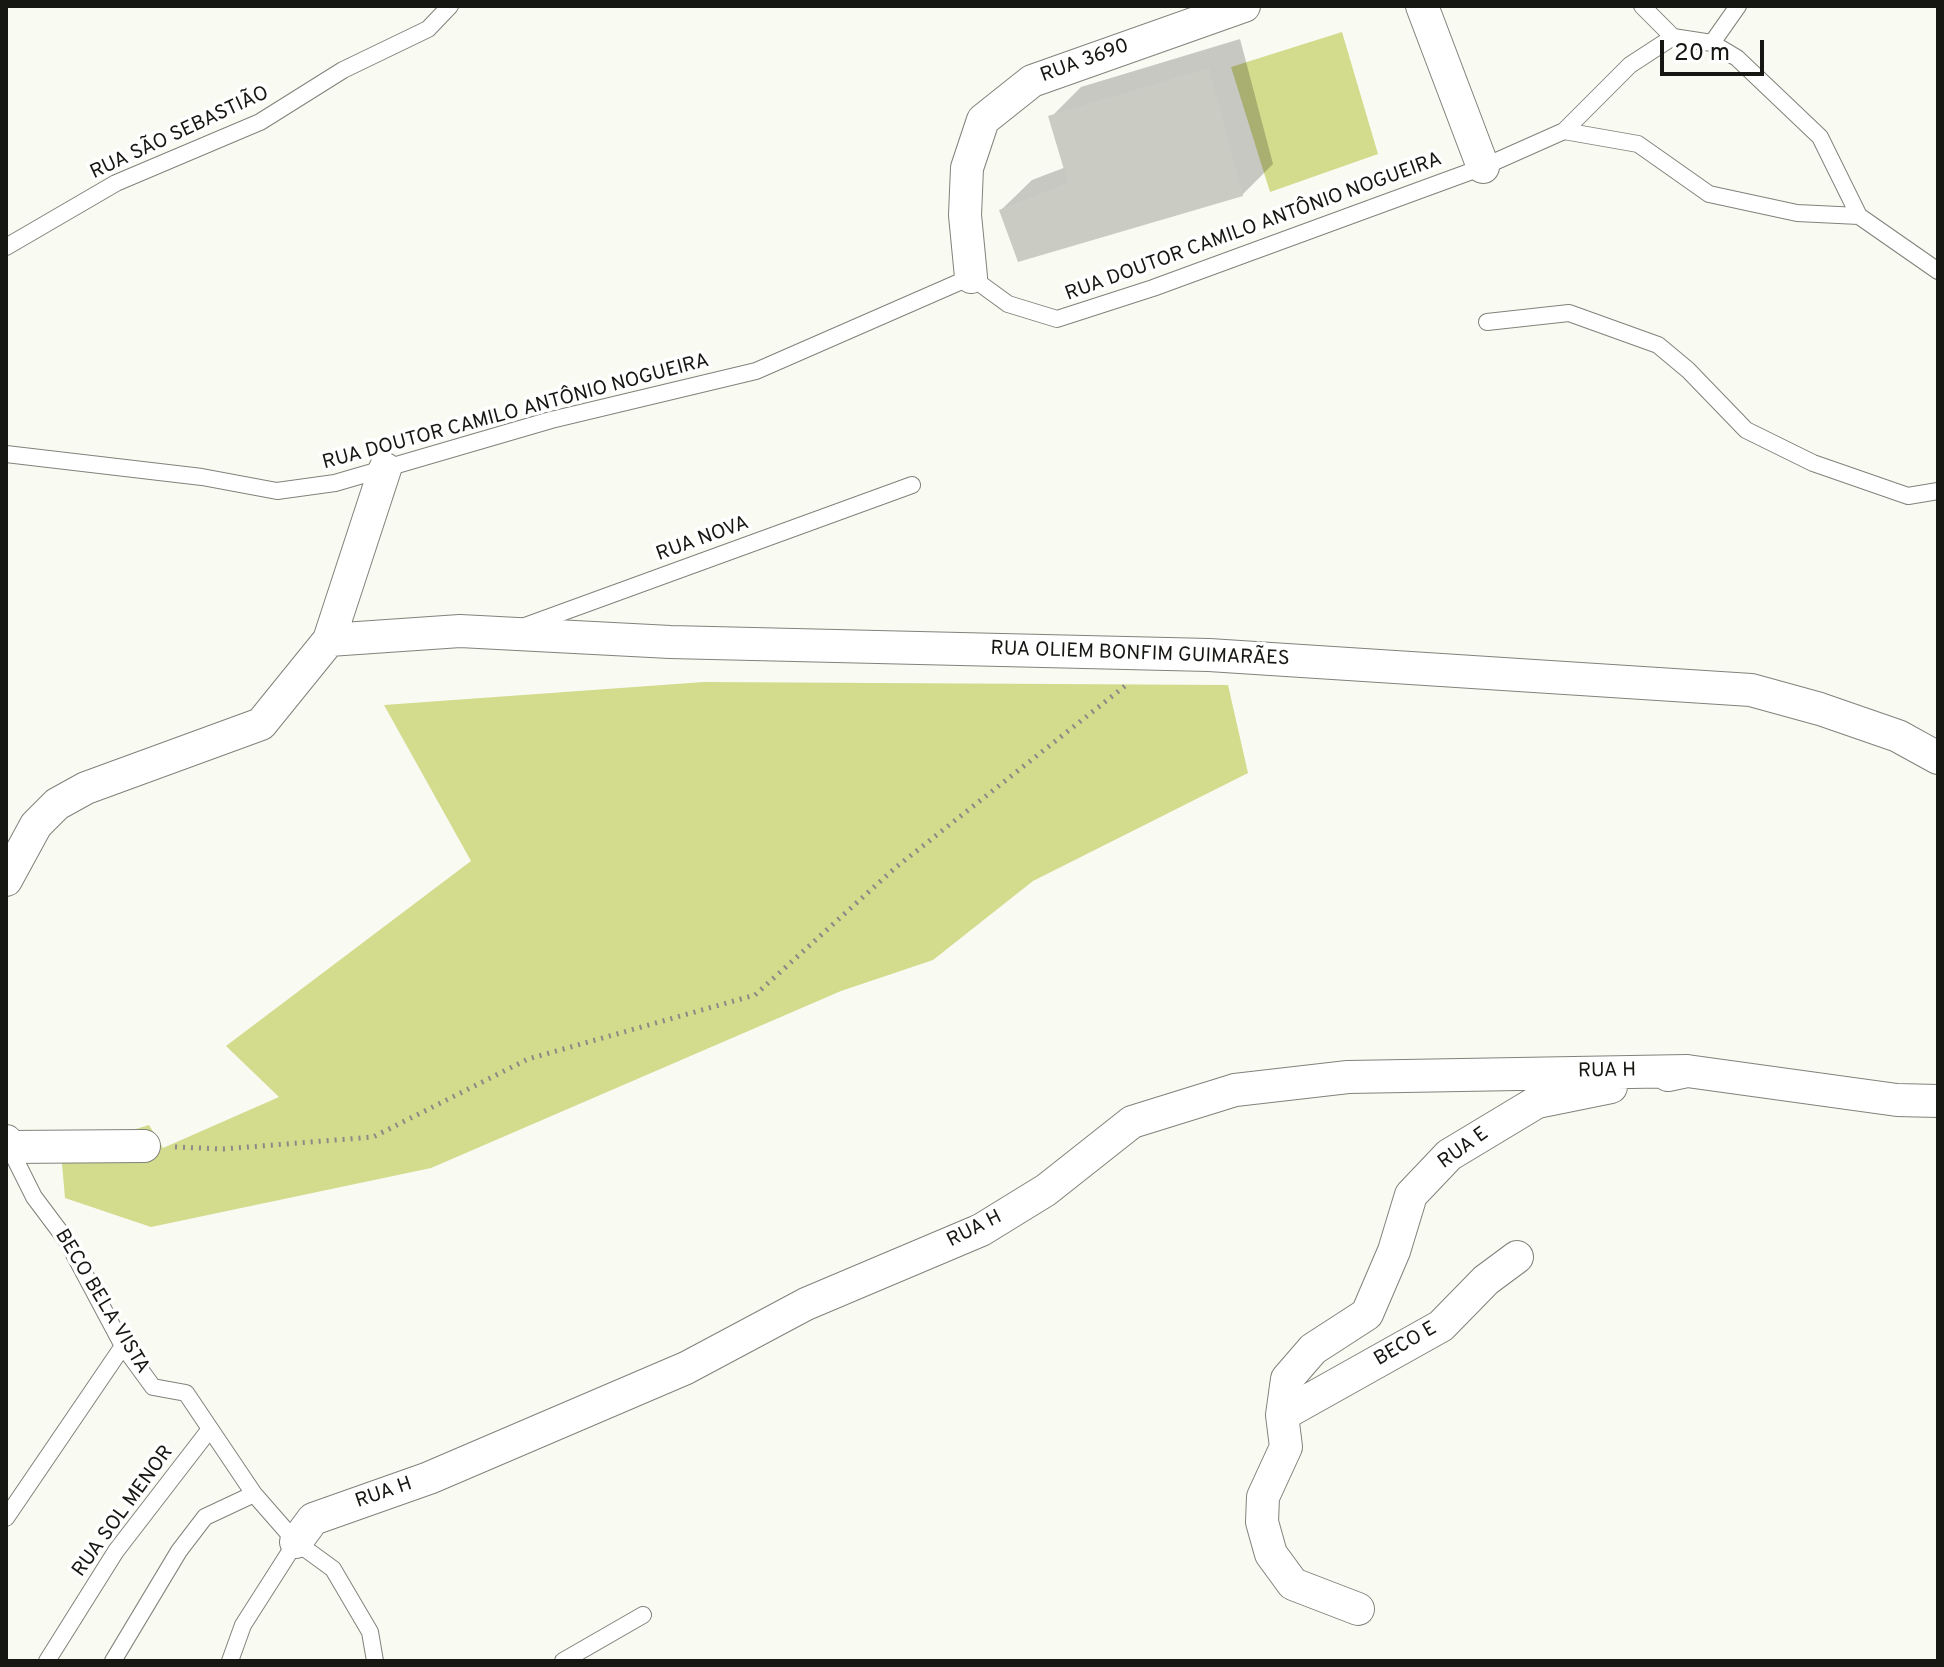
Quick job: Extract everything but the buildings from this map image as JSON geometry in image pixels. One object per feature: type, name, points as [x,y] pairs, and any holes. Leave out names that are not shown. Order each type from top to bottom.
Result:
[{"type":"street","name":"RUA 3690","points":[[971,277],[965,215],[967,168],[983,120],[1032,81],[1244,6]]},
{"type":"street","points":[[1422,6],[1483,167]]},
{"type":"street","points":[[6,880],[36,825],[57,804],[86,788],[261,724],[329,640],[385,469]]},
{"type":"street","name":"RUA OLIEM BONFIM GUIMARÃES","points":[[329,640],[460,631],[670,642],[1166,653],[1751,690],[1820,709],[1898,736],[1938,758]]},
{"type":"street","name":"RUA E","points":[[1358,1609],[1293,1584],[1271,1554],[1262,1522],[1263,1497],[1286,1447],[1282,1415],[1287,1379],[1313,1349],[1367,1314],[1394,1251],[1411,1195],[1449,1155],[1537,1102],[1687,1071],[1897,1100],[1938,1101]]},
{"type":"street","name":"RUA H","points":[[296,1542],[313,1519],[429,1478],[671,1374],[806,1304],[981,1230],[1046,1190],[1132,1122],[1235,1090],[1348,1077],[1687,1071]]},
{"type":"street","name":"BECO BELA VISTA","points":[[8,1144],[144,1146]]},
{"type":"street","name":"BECO E","points":[[1282,1415],[1441,1326],[1486,1280],[1517,1257]]},
{"type":"lane","name":"RUA SÃO SEBASTIÃO","points":[[6,247],[116,183],[260,122],[343,70],[428,29],[450,6]]},
{"type":"lane","points":[[1642,6],[1673,37],[1712,43],[1737,58],[1820,137],[1859,216],[1938,271]]},
{"type":"lane","points":[[1712,43],[1738,6]]},
{"type":"lane","name":"RUA DOUTOR CAMILO ANTÔNIO NOGUEIRA","points":[[6,454],[202,477],[277,491],[335,483],[551,420],[756,371],[971,277],[1008,304],[1057,319],[1153,288],[1483,167],[1564,131],[1630,65],[1673,37]]},
{"type":"lane","points":[[1564,131],[1638,144],[1709,194],[1797,213],[1859,216]]},
{"type":"lane","points":[[1487,322],[1569,313],[1658,345],[1688,370],[1746,430],[1813,463],[1908,496],[1938,491]]},
{"type":"lane","name":"RUA NOVA","points":[[508,633],[912,485]]},
{"type":"lane","name":"BECO BELA VISTA","points":[[8,1144],[34,1197],[67,1241],[123,1346],[153,1387],[186,1393],[254,1494],[296,1542],[333,1569],[370,1632],[375,1661]]},
{"type":"lane","points":[[6,1518],[123,1346]]},
{"type":"lane","name":"RUA SOL MENOR","points":[[47,1661],[116,1551],[210,1429]]},
{"type":"lane","points":[[113,1661],[179,1551],[205,1517],[254,1494]]},
{"type":"lane","points":[[230,1661],[243,1625],[296,1542]]},
{"type":"lane","points":[[563,1661],[643,1615]]},
{"type":"path","points":[[144,1146],[223,1149],[373,1137],[528,1059],[755,995],[895,868],[1166,653]]},
{"type":"green space","points":[[1342,32],[1378,154],[1270,192],[1231,67]]},
{"type":"green space","points":[[704,682],[1228,685],[1248,773],[1033,881],[933,960],[841,991],[431,1168],[151,1227],[65,1198],[61,1152],[149,1125],[163,1148],[279,1097],[226,1046],[471,861],[384,705]]}]
